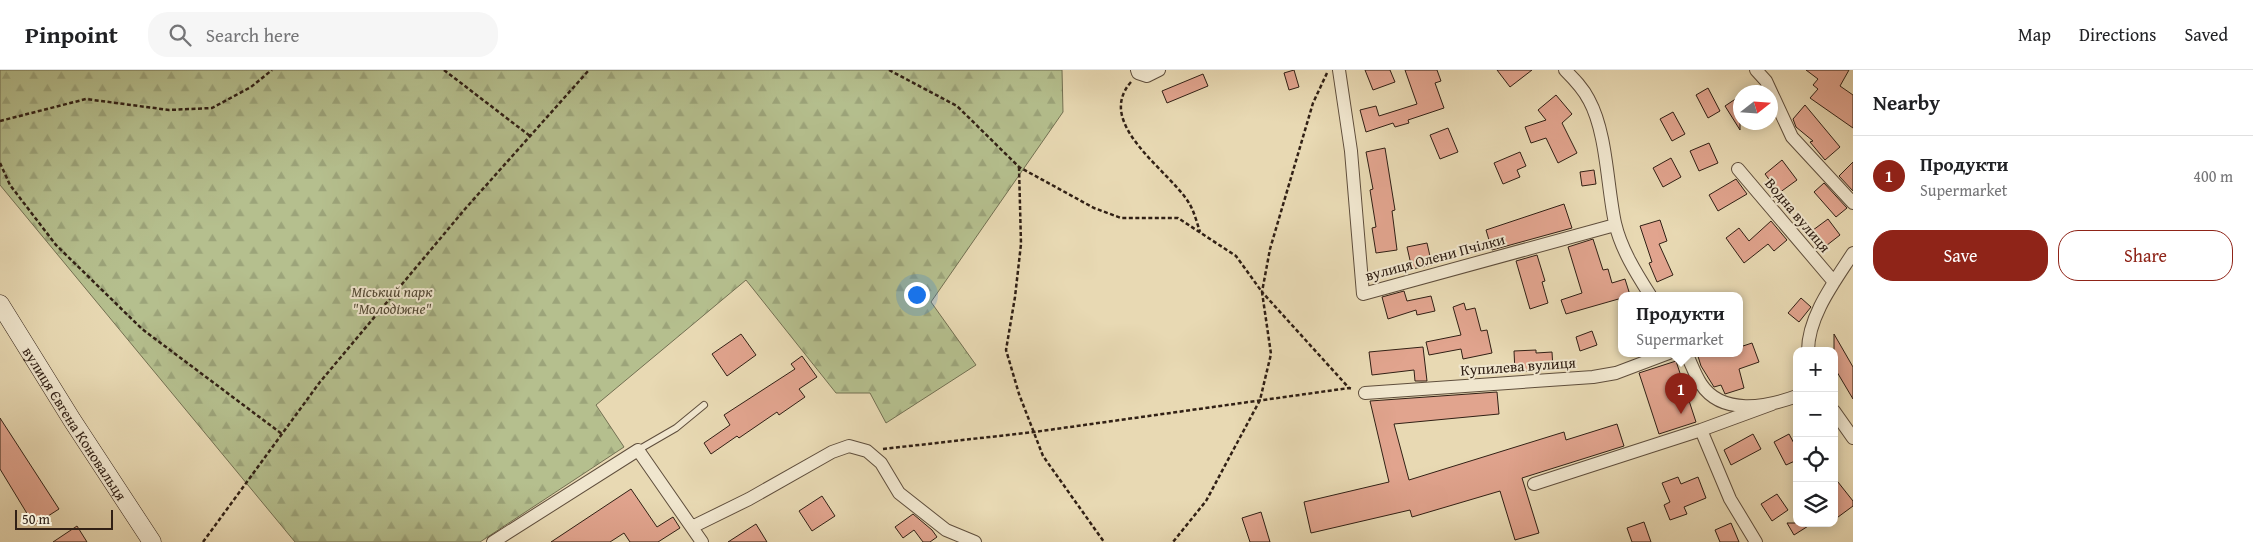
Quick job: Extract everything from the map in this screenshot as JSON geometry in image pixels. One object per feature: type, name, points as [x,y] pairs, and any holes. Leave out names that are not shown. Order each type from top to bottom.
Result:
[{"type":"street","points":[[1138,72],[1147,76],[1159,70]]},
{"type":"street","name":"вулиця Олени Пчілки","points":[[1339,70],[1351,151],[1363,294],[1616,225]]},
{"type":"street","points":[[1565,70],[1584,91],[1598,122],[1616,225],[1624,249],[1648,292]]},
{"type":"street","points":[[1756,70],[1766,81],[1792,137],[1853,203]]},
{"type":"street","name":"Водна вулиця","points":[[1738,169],[1834,282]]},
{"type":"street","points":[[1808,347],[1810,332],[1816,317],[1834,282],[1853,253]]},
{"type":"street","name":"вулиця Євгена Коновальця","points":[[0,304],[72,420],[152,542]]},
{"type":"street","name":"Купилева вулиця","points":[[1366,393],[1592,377],[1616,373],[1658,357]]},
{"type":"street","points":[[1688,357],[1700,384],[1715,398],[1736,405],[1772,404]]},
{"type":"street","points":[[1534,484],[1701,430],[1793,397]]},
{"type":"street","points":[[1838,417],[1853,438]]},
{"type":"street","points":[[1701,430],[1730,499],[1756,542]]},
{"type":"street","points":[[692,526],[749,499],[832,452],[849,446],[867,451],[881,463],[899,493],[946,530],[975,542]]},
{"type":"street","points":[[493,542],[638,450],[702,542]]},
{"type":"lane","points":[[638,450],[676,428],[704,406]]},
{"type":"path","points":[[0,121],[86,99],[169,110],[212,108],[251,86],[272,70]]},
{"type":"path","points":[[444,70],[530,136]]},
{"type":"path","points":[[203,542],[320,382],[465,209],[589,70]]},
{"type":"path","points":[[890,70],[957,106],[1019,167],[1094,208],[1121,218],[1178,218],[1236,256],[1262,292],[1349,388]]},
{"type":"path","points":[[1173,542],[1206,501],[1260,400],[1271,354],[1262,292],[1270,249],[1313,103],[1325,74],[1331,70]]},
{"type":"path","points":[[1138,72],[1123,90],[1120,112],[1129,135],[1189,203],[1200,232]]},
{"type":"path","points":[[0,163],[10,186],[56,245],[142,329],[282,434]]},
{"type":"path","points":[[1019,167],[1021,244],[1006,350],[1019,394],[1043,456],[1104,542]]},
{"type":"path","points":[[867,451],[1034,432],[1349,388],[1366,393]]},
{"type":"green space","name":"Міський парк \"Молодіжне\"","points":[[0,70],[1062,70],[1063,112],[931,302],[976,365],[886,423],[870,393],[836,393],[746,280],[596,405],[624,447],[480,542],[295,542],[0,185]]},
{"type":"building","points":[[1294,70],[1299,87],[1289,90],[1284,73]]},
{"type":"building","points":[[1365,70],[1390,70],[1395,82],[1373,90]]},
{"type":"building","points":[[1405,70],[1437,70],[1441,81],[1435,83],[1444,108],[1408,120],[1409,123],[1395,127],[1393,123],[1366,132],[1360,110],[1376,106],[1379,116],[1417,104]]},
{"type":"building","points":[[1497,70],[1532,70],[1510,87]]},
{"type":"building","points":[[1806,70],[1849,70],[1840,86],[1853,95],[1853,128],[1810,98],[1818,89],[1813,85],[1818,79]]},
{"type":"building","points":[[1203,74],[1208,86],[1167,103],[1162,91]]},
{"type":"building","points":[[1708,88],[1720,111],[1708,118],[1696,95]]},
{"type":"building","points":[[1556,95],[1572,114],[1562,123],[1577,153],[1558,163],[1546,138],[1531,143],[1525,127],[1546,120],[1538,110]]},
{"type":"building","points":[[1733,101],[1733,119],[1725,106]]},
{"type":"building","points":[[1805,105],[1840,147],[1825,160],[1810,142],[1813,141],[1796,127],[1793,119]]},
{"type":"building","points":[[1673,112],[1685,134],[1672,141],[1660,119]]},
{"type":"building","points":[[1448,128],[1458,152],[1440,159],[1430,135]]},
{"type":"building","points":[[1709,143],[1718,163],[1699,171],[1690,151]]},
{"type":"building","points":[[1385,148],[1395,210],[1392,211],[1397,250],[1376,253],[1372,228],[1376,227],[1370,190],[1373,189],[1366,152]]},
{"type":"building","points":[[1520,152],[1526,166],[1517,170],[1520,177],[1503,184],[1494,163]]},
{"type":"building","points":[[1671,158],[1681,177],[1663,187],[1653,168]]},
{"type":"building","points":[[1782,160],[1797,180],[1779,193],[1765,174]]},
{"type":"building","points":[[1853,162],[1853,191],[1839,176]]},
{"type":"building","points":[[1594,170],[1596,184],[1582,186],[1580,172]]},
{"type":"building","points":[[1736,179],[1747,194],[1718,211],[1709,195]]},
{"type":"building","points":[[1824,183],[1847,208],[1836,217],[1814,192]]},
{"type":"building","points":[[1564,204],[1572,228],[1492,250],[1486,230]]},
{"type":"building","points":[[1828,219],[1840,235],[1822,249],[1809,233]]},
{"type":"building","points":[[1660,220],[1667,241],[1659,244],[1673,275],[1657,282],[1649,263],[1652,262],[1640,226]]},
{"type":"building","points":[[1771,221],[1787,240],[1774,251],[1768,244],[1744,263],[1726,238],[1739,228],[1749,241]]},
{"type":"building","points":[[1593,239],[1603,270],[1608,269],[1612,283],[1625,279],[1629,292],[1618,292],[1618,299],[1566,314],[1561,300],[1582,293],[1568,247]]},
{"type":"building","points":[[1427,243],[1432,265],[1412,269],[1407,247]]},
{"type":"building","points":[[1537,255],[1545,281],[1542,282],[1548,303],[1530,309],[1516,261]]},
{"type":"building","points":[[1404,291],[1407,301],[1431,296],[1435,311],[1417,315],[1416,310],[1388,319],[1382,297]]},
{"type":"building","points":[[1801,298],[1811,307],[1799,322],[1788,313]]},
{"type":"building","points":[[1464,303],[1466,310],[1475,308],[1481,331],[1487,330],[1492,353],[1463,359],[1461,349],[1429,355],[1426,342],[1461,335],[1453,307]]},
{"type":"building","points":[[1592,331],[1597,345],[1580,351],[1576,337]]},
{"type":"building","points":[[741,334],[756,355],[727,376],[712,354]]},
{"type":"building","points":[[1834,334],[1853,367],[1853,399],[1838,374],[1838,347],[1834,347]]},
{"type":"building","points":[[1752,343],[1759,362],[1739,369],[1744,388],[1725,394],[1721,385],[1714,387],[1701,366],[1698,357],[1743,357],[1743,346]]},
{"type":"building","points":[[1423,347],[1427,381],[1415,381],[1414,370],[1372,375],[1369,352]]},
{"type":"building","points":[[1536,350],[1536,353],[1552,352],[1553,369],[1515,372],[1514,351]]},
{"type":"building","points":[[802,356],[817,377],[799,389],[805,397],[779,415],[777,412],[739,438],[737,436],[711,454],[704,443],[730,425],[724,415],[795,369],[791,364]]},
{"type":"building","points":[[1676,361],[1696,422],[1659,434],[1639,373]]},
{"type":"building","points":[[1497,392],[1499,414],[1394,424],[1409,480],[1564,432],[1566,440],[1617,424],[1624,446],[1522,478],[1539,533],[1515,540],[1500,491],[1412,517],[1410,510],[1311,533],[1304,502],[1389,482],[1370,401]]},
{"type":"building","points":[[0,418],[59,509],[34,525],[0,469]]},
{"type":"building","points":[[1753,434],[1761,449],[1731,465],[1724,450]]},
{"type":"building","points":[[1789,434],[1793,442],[1793,462],[1786,465],[1774,442]]},
{"type":"building","points":[[1678,477],[1681,484],[1698,477],[1706,498],[1684,507],[1687,514],[1670,520],[1664,505],[1670,502],[1662,483]]},
{"type":"building","points":[[1838,482],[1853,501],[1853,506],[1838,517]]},
{"type":"building","points":[[631,489],[657,527],[673,517],[680,528],[658,542],[630,542],[624,533],[610,542],[551,542]]},
{"type":"building","points":[[1777,494],[1788,510],[1772,521],[1761,504]]},
{"type":"building","points":[[822,496],[835,516],[812,531],[799,511]]},
{"type":"building","points":[[1261,512],[1270,542],[1250,542],[1242,518]]},
{"type":"building","points":[[913,514],[932,530],[937,537],[930,542],[923,542],[914,530],[903,538],[895,527]]},
{"type":"building","points":[[1644,522],[1651,542],[1632,542],[1627,528]]},
{"type":"building","points":[[1731,523],[1739,542],[1720,542],[1715,530]]},
{"type":"building","points":[[1787,523],[1793,523],[1793,527],[1807,527],[1794,535]]},
{"type":"building","points":[[756,524],[767,542],[728,542]]},
{"type":"building","points":[[77,526],[87,542],[53,542]]},
{"type":"place","name":"Продукти","points":[[1681,414]]}]
